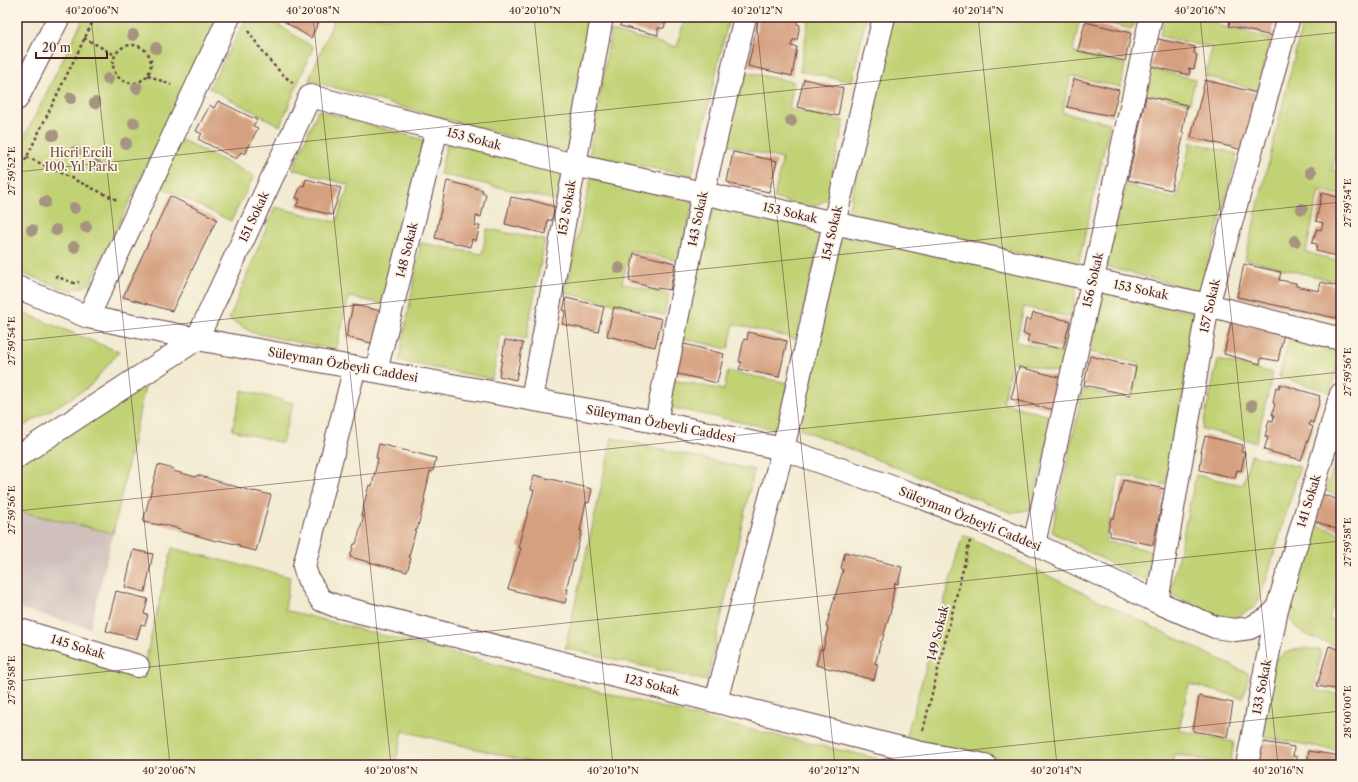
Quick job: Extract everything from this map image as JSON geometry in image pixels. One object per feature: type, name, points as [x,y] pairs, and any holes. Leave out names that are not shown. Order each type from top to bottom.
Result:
[{"type":"street","points":[[17,99],[59,17]]},
{"type":"street","points":[[88,316],[230,17]]},
{"type":"street","name":"152 Sokak","points":[[532,399],[602,17]]},
{"type":"street","name":"143 Sokak","points":[[656,422],[703,193],[745,17]]},
{"type":"street","name":"154 Sokak","points":[[716,701],[783,449],[834,223],[884,17]]},
{"type":"street","name":"156 Sokak","points":[[1034,544],[1151,17]]},
{"type":"street","name":"157 Sokak","points":[[1157,602],[1208,305],[1289,17]]},
{"type":"street","name":"153 Sokak","points":[[310,96],[574,165],[1208,305],[1341,339]]},
{"type":"street","name":"151 Sokak","points":[[198,339],[310,96]]},
{"type":"street","name":"148 Sokak","points":[[376,371],[437,129]]},
{"type":"street","name":"Süleyman Özbeyli Caddesi","points":[[17,287],[88,316],[198,339],[656,422],[783,449],[918,496],[976,519],[1215,627],[1235,630],[1250,628],[1260,624],[1277,609]]},
{"type":"street","points":[[17,457],[198,339]]},
{"type":"street","name":"123 Sokak","points":[[355,367],[304,566],[308,579],[322,600],[336,606],[917,752],[985,765]]},
{"type":"street","name":"141 Sokak","points":[[1277,609],[1341,394]]},
{"type":"street","name":"133 Sokak","points":[[1247,765],[1277,609]]},
{"type":"street","name":"145 Sokak","points":[[17,629],[138,666]]},
{"type":"path","points":[[17,177],[95,17]]},
{"type":"path","points":[[247,29],[284,77],[310,96]]},
{"type":"path","points":[[84,38],[114,55]]},
{"type":"path","points":[[136,44],[147,51],[150,57],[151,70],[143,80],[137,83],[125,82],[115,73],[113,68],[114,55],[124,46],[136,44]]},
{"type":"path","points":[[148,75],[175,87]]},
{"type":"path","points":[[27,156],[120,201]]},
{"type":"path","points":[[17,261],[24,264]]},
{"type":"path","points":[[52,275],[74,283],[80,282],[83,278]]},
{"type":"path","name":"149 Sokak","points":[[917,752],[976,519]]},
{"type":"shaded area","points":[[17,511],[113,533],[90,628],[17,608]]},
{"type":"green space","name":"Hicri Ercili 100. Yıl Parkı","points":[[84,17],[218,17],[90,284],[70,291],[17,271],[17,152]]},
{"type":"green space","points":[[247,17],[266,17],[313,47],[280,126],[209,88]]},
{"type":"green space","points":[[335,17],[594,17],[567,152],[433,116],[309,80]]},
{"type":"green space","points":[[685,17],[729,17],[692,176],[589,156],[611,31],[677,47]]},
{"type":"green space","points":[[809,17],[866,17],[852,82],[800,71]]},
{"type":"green space","points":[[892,17],[1080,17],[1073,52],[1125,64],[1121,87],[1071,76],[1062,112],[1110,123],[1078,266],[847,216]]},
{"type":"green space","points":[[1081,17],[1136,17],[1132,29]]},
{"type":"green space","points":[[1164,17],[1219,17],[1217,25],[1271,39],[1258,90],[1205,76],[1212,48],[1160,36]]},
{"type":"green space","points":[[1304,17],[1341,17],[1341,133],[1332,170],[1341,173],[1341,195],[1319,190],[1306,252],[1341,262],[1341,283],[1245,259]]},
{"type":"green space","points":[[1150,68],[1195,79],[1190,103],[1144,93]]},
{"type":"green space","points":[[740,71],[794,82],[789,109],[844,121],[827,200],[809,208],[774,198],[782,159],[727,145]]},
{"type":"green space","points":[[318,110],[424,140],[384,304],[349,297],[336,350],[253,333],[229,319],[275,207],[336,222],[349,185],[293,169]]},
{"type":"green space","points":[[182,140],[254,176],[231,221],[159,186]]},
{"type":"green space","points":[[1191,142],[1237,154],[1201,292],[1105,266],[1126,185],[1176,199]]},
{"type":"green space","points":[[447,143],[566,170],[559,201],[440,174]]},
{"type":"green space","points":[[591,178],[693,202],[680,261],[630,250],[622,283],[669,294],[664,315],[565,293]]},
{"type":"green space","points":[[714,205],[822,231],[796,339],[734,324],[728,349],[681,338]]},
{"type":"green space","points":[[487,229],[545,240],[526,339],[501,334],[492,379],[399,361],[421,243],[482,254]]},
{"type":"green space","points":[[841,236],[1077,284],[1071,317],[1024,307],[1016,342],[1064,353],[1060,373],[1012,361],[1003,403],[1054,417],[1031,509],[1011,513],[800,429]]},
{"type":"green space","points":[[1103,292],[1199,314],[1165,485],[1119,475],[1105,541],[1153,551],[1147,580],[1138,578],[1052,532],[1083,389],[1131,399],[1140,364],[1090,352]]},
{"type":"green space","points":[[17,310],[119,352],[89,387],[17,430]]},
{"type":"green space","points":[[1290,336],[1341,350],[1330,392],[1279,377]]},
{"type":"green space","points":[[1218,360],[1273,373],[1256,442],[1202,429]]},
{"type":"green space","points":[[728,371],[788,383],[779,430],[668,407],[674,380],[724,390]]},
{"type":"green space","points":[[148,373],[113,533],[17,511],[17,464]]},
{"type":"green space","points":[[242,390],[293,403],[282,443],[232,430]]},
{"type":"green space","points":[[612,438],[754,470],[707,681],[565,648]]},
{"type":"green space","points":[[1341,448],[1341,497],[1325,491]]},
{"type":"green space","points":[[1251,455],[1300,467],[1265,584],[1255,607],[1229,621],[1170,594],[1196,475],[1243,485]]},
{"type":"green space","points":[[1315,524],[1341,534],[1341,580],[1329,619],[1341,623],[1341,647],[1313,638],[1300,631],[1289,616],[1289,610]]},
{"type":"green space","points":[[963,534],[1249,674],[1243,698],[1189,684],[1179,730],[1234,742],[1230,765],[1174,754],[1172,765],[1025,765],[906,738]]},
{"type":"green space","points":[[172,548],[290,577],[285,610],[726,724],[906,765],[542,765],[403,731],[395,765],[17,765],[17,636],[142,674]]},
{"type":"green space","points":[[1302,648],[1321,650],[1314,690],[1341,695],[1341,751],[1257,736],[1275,660],[1287,652]]},
{"type":"building","points":[[277,17],[321,17],[311,38]]},
{"type":"building","points":[[622,17],[667,17],[664,28],[658,28],[658,35],[620,26]]},
{"type":"building","points":[[759,17],[798,18],[797,24],[800,25],[797,40],[793,40],[791,46],[797,47],[792,76],[748,66]]},
{"type":"building","points":[[1226,17],[1275,17],[1272,36],[1229,26],[1230,19]]},
{"type":"building","points":[[1085,22],[1131,33],[1125,61],[1078,51]]},
{"type":"building","points":[[1158,39],[1195,47],[1194,53],[1197,55],[1194,69],[1189,68],[1188,69],[1190,69],[1189,75],[1151,66]]},
{"type":"building","points":[[804,79],[843,88],[838,116],[797,107]]},
{"type":"building","points":[[1074,79],[1119,90],[1112,116],[1067,107]]},
{"type":"building","points":[[1205,80],[1257,93],[1243,150],[1191,137]]},
{"type":"building","points":[[1146,96],[1187,105],[1182,133],[1184,133],[1171,190],[1128,180]]},
{"type":"building","points":[[218,101],[257,120],[253,126],[258,128],[245,154],[241,152],[236,159],[198,139],[202,134],[196,131],[210,105],[214,108]]},
{"type":"building","points":[[733,152],[777,161],[769,192],[730,184],[731,183],[727,182]]},
{"type":"building","points":[[306,179],[341,188],[332,215],[296,206],[300,199],[296,198],[301,185],[304,186]]},
{"type":"building","points":[[447,181],[483,190],[482,192],[486,194],[481,217],[476,216],[475,226],[480,226],[476,241],[472,239],[470,247],[435,238]]},
{"type":"building","points":[[1322,193],[1341,198],[1341,257],[1316,251],[1317,244],[1312,243],[1317,229],[1321,230],[1323,223],[1316,221]]},
{"type":"building","points":[[170,196],[217,219],[172,311],[123,297]]},
{"type":"building","points":[[511,197],[527,199],[555,207],[551,221],[548,219],[546,234],[505,224]]},
{"type":"building","points":[[634,253],[675,263],[670,290],[657,289],[629,281]]},
{"type":"building","points":[[1244,264],[1281,272],[1279,280],[1296,283],[1296,286],[1319,291],[1321,282],[1341,287],[1341,314],[1336,318],[1237,297]]},
{"type":"building","points":[[566,298],[604,307],[598,332],[562,324],[566,311],[563,310]]},
{"type":"building","points":[[353,305],[382,311],[375,344],[346,337]]},
{"type":"building","points":[[614,307],[662,319],[655,347],[607,336]]},
{"type":"building","points":[[1033,313],[1070,321],[1063,349],[1027,342],[1029,335],[1023,334],[1026,319],[1031,320]]},
{"type":"building","points":[[1231,322],[1284,333],[1278,361],[1261,358],[1260,364],[1224,354]]},
{"type":"building","points":[[748,332],[787,341],[779,377],[739,369],[742,362],[739,362],[744,339],[747,340]]},
{"type":"building","points":[[505,340],[523,343],[516,380],[499,376]]},
{"type":"building","points":[[680,343],[724,354],[717,383],[674,373]]},
{"type":"building","points":[[1090,356],[1136,367],[1130,395],[1084,385]]},
{"type":"building","points":[[1019,367],[1062,378],[1054,410],[1011,399]]},
{"type":"building","points":[[1280,384],[1320,396],[1313,423],[1310,421],[1309,425],[1313,427],[1301,460],[1264,450],[1268,437],[1265,437],[1269,420],[1273,421],[1274,415],[1272,415],[1275,404],[1273,403],[1276,387],[1279,388]]},
{"type":"building","points":[[1205,436],[1243,445],[1241,452],[1245,452],[1241,471],[1237,470],[1235,478],[1200,470],[1202,451],[1201,452]]},
{"type":"building","points":[[379,444],[436,458],[433,471],[430,471],[425,500],[409,557],[411,558],[407,572],[350,557],[354,544],[356,544],[364,516],[361,516],[369,485],[372,486],[378,458],[376,458]]},
{"type":"building","points":[[158,465],[174,469],[173,471],[196,477],[197,475],[254,492],[271,495],[256,551],[239,547],[240,545],[218,540],[216,541],[181,531],[181,529],[143,522]]},
{"type":"building","points":[[534,475],[592,489],[589,503],[586,502],[580,531],[582,531],[566,589],[568,589],[565,603],[508,589],[521,548],[518,547],[534,490],[531,490]]},
{"type":"building","points":[[1123,480],[1165,489],[1153,545],[1110,536],[1110,531],[1108,530],[1111,518],[1114,518]]},
{"type":"building","points":[[1322,494],[1341,501],[1341,531],[1312,520]]},
{"type":"building","points":[[133,550],[153,554],[145,592],[125,587]]},
{"type":"building","points":[[845,552],[902,567],[898,584],[895,583],[892,606],[875,664],[878,664],[874,680],[816,665],[820,649],[823,650],[828,627],[826,627],[843,570],[841,568]]},
{"type":"building","points":[[116,591],[148,599],[144,614],[148,615],[145,625],[141,624],[137,639],[106,631]]},
{"type":"building","points":[[1329,646],[1341,650],[1341,690],[1317,686]]},
{"type":"building","points":[[1199,696],[1233,703],[1227,737],[1193,731]]},
{"type":"building","points":[[1257,741],[1294,747],[1293,756],[1297,757],[1296,765],[1253,765]]},
{"type":"building","points":[[1309,751],[1341,756],[1341,765],[1307,765]]},
{"type":"building","points":[[1187,761],[1205,764],[1205,765],[1187,765]]}]
